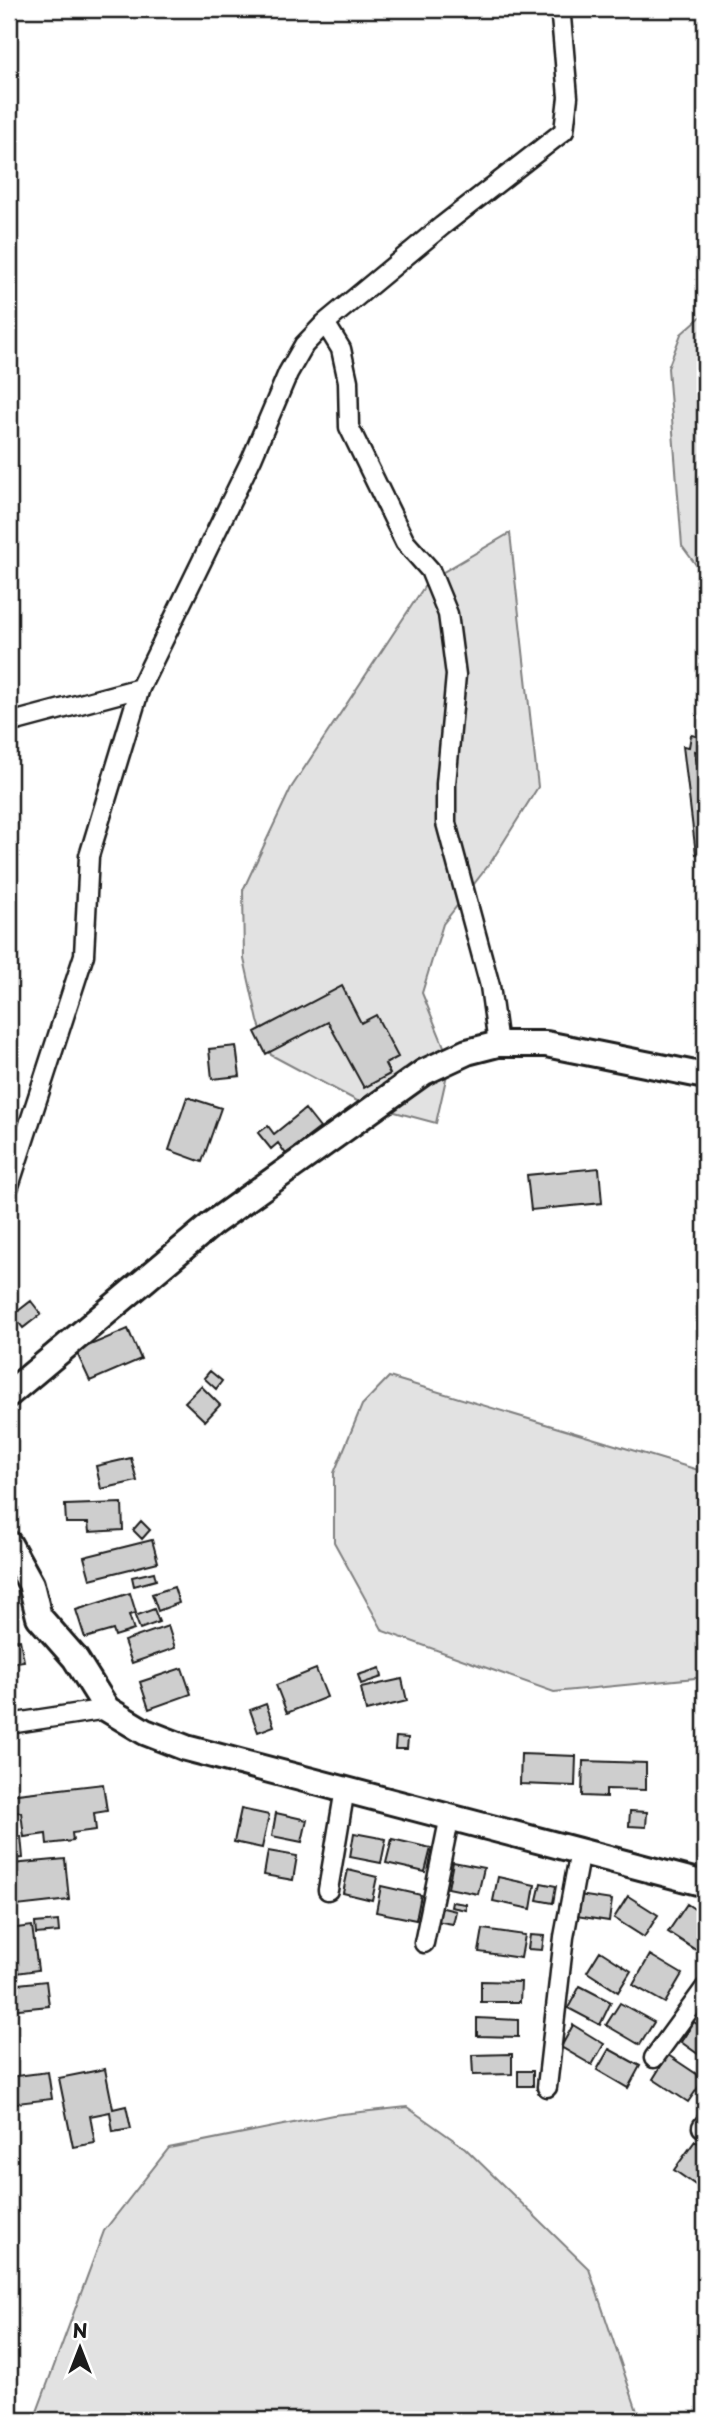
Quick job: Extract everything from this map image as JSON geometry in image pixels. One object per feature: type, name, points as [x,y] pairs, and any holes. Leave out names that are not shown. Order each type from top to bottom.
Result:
[{"type":"street","points":[[9,1186],[84,955],[89,856],[140,688],[252,458],[288,373],[304,345],[325,323],[442,226],[564,131],[568,97],[561,17],[563,9]]},
{"type":"street","points":[[325,323],[341,349],[348,381],[349,427],[405,542],[430,569],[448,614],[456,675],[446,784],[446,823],[490,986],[498,1044]]},
{"type":"street","points":[[9,723],[140,688]]},
{"type":"street","points":[[9,1394],[213,1223],[401,1088],[439,1064],[467,1052],[498,1044],[546,1044],[705,1076]]},
{"type":"street","points":[[9,1544],[31,1584],[39,1617],[75,1658],[107,1709],[145,1732],[186,1748],[705,1884]]},
{"type":"street","points":[[9,1724],[107,1709]]},
{"type":"street","points":[[328,1890],[345,1789]]},
{"type":"street","points":[[424,1943],[450,1816]]},
{"type":"street","points":[[547,2087],[564,1937],[580,1851]]},
{"type":"street","points":[[654,2058],[705,1988]]},
{"type":"shaded area","points":[[705,313],[705,577],[682,546],[668,368],[681,334]]},
{"type":"shaded area","points":[[510,533],[538,787],[491,862],[443,924],[422,993],[450,1061],[436,1123],[361,1103],[271,1055],[258,1021],[244,959],[243,890],[291,788],[428,581]]},
{"type":"shaded area","points":[[389,1377],[705,1472],[705,1677],[554,1692],[383,1631],[334,1542],[334,1473],[362,1405]]},
{"type":"shaded area","points":[[407,2107],[465,2148],[589,2269],[640,2420],[34,2420],[104,2231],[169,2148],[333,2115]]},
{"type":"building","points":[[691,735],[705,738],[705,754],[695,751],[705,828],[705,852],[696,854],[683,746],[689,747]]},
{"type":"building","points":[[342,986],[361,1023],[376,1015],[398,1057],[385,1064],[390,1074],[364,1088],[328,1022],[266,1054],[255,1032]]},
{"type":"building","points":[[236,1046],[240,1076],[212,1079],[209,1049]]},
{"type":"building","points":[[187,1097],[221,1108],[202,1162],[169,1150]]},
{"type":"building","points":[[305,1109],[320,1128],[286,1154],[278,1143],[271,1149],[258,1133],[268,1126],[274,1134]]},
{"type":"building","points":[[599,1168],[602,1203],[531,1210],[527,1175]]},
{"type":"building","points":[[31,1301],[41,1314],[23,1328],[13,1315]]},
{"type":"building","points":[[128,1329],[141,1359],[90,1381],[76,1351]]},
{"type":"building","points":[[210,1371],[222,1381],[216,1389],[204,1378]]},
{"type":"building","points":[[201,1386],[220,1405],[205,1421],[185,1402]]},
{"type":"building","points":[[131,1458],[137,1481],[101,1489],[96,1466]]},
{"type":"building","points":[[122,1503],[123,1530],[89,1532],[88,1523],[66,1523],[65,1505]]},
{"type":"building","points":[[141,1521],[150,1530],[142,1539],[133,1530]]},
{"type":"building","points":[[152,1540],[158,1562],[90,1579],[84,1557]]},
{"type":"building","points":[[154,1572],[156,1580],[134,1586],[132,1577]]},
{"type":"building","points":[[174,1587],[179,1603],[158,1611],[152,1594]]},
{"type":"building","points":[[130,1593],[136,1613],[129,1615],[134,1630],[115,1636],[113,1630],[85,1638],[76,1610]]},
{"type":"building","points":[[154,1609],[159,1622],[140,1629],[135,1616]]},
{"type":"building","points":[[168,1626],[175,1648],[132,1663],[124,1641]]},
{"type":"building","points":[[20,1640],[24,1661],[9,1663],[9,1641]]},
{"type":"building","points":[[182,1668],[191,1694],[149,1709],[140,1682]]},
{"type":"building","points":[[380,1668],[382,1677],[361,1684],[358,1675]]},
{"type":"building","points":[[316,1669],[327,1697],[287,1713],[276,1685]]},
{"type":"building","points":[[402,1679],[407,1701],[366,1711],[361,1688]]},
{"type":"building","points":[[266,1704],[274,1726],[258,1732],[250,1710]]},
{"type":"building","points":[[396,1737],[408,1738],[407,1749],[395,1749]]},
{"type":"building","points":[[521,1754],[576,1756],[575,1786],[520,1784]]},
{"type":"building","points":[[583,1761],[646,1763],[646,1790],[606,1789],[606,1797],[582,1796]]},
{"type":"building","points":[[103,1784],[107,1811],[94,1813],[96,1830],[72,1833],[73,1841],[47,1844],[46,1834],[24,1837],[21,1812],[9,1813],[9,1795]]},
{"type":"building","points":[[241,1809],[269,1815],[262,1848],[234,1842]]},
{"type":"building","points":[[630,1811],[647,1812],[646,1827],[629,1826]]},
{"type":"building","points":[[276,1813],[307,1820],[302,1842],[272,1836]]},
{"type":"building","points":[[354,1833],[386,1839],[381,1863],[350,1857]]},
{"type":"building","points":[[21,1836],[23,1858],[9,1859],[9,1837]]},
{"type":"building","points":[[392,1839],[431,1848],[425,1872],[386,1863]]},
{"type":"building","points":[[268,1851],[297,1856],[293,1880],[264,1875]]},
{"type":"building","points":[[65,1859],[69,1900],[17,1906],[12,1864]]},
{"type":"building","points":[[453,1862],[484,1868],[478,1894],[448,1888]]},
{"type":"building","points":[[348,1870],[377,1877],[372,1900],[343,1893]]},
{"type":"building","points":[[498,1877],[535,1885],[531,1909],[493,1901]]},
{"type":"building","points":[[541,1883],[556,1886],[553,1903],[537,1900]]},
{"type":"building","points":[[381,1886],[421,1895],[416,1920],[376,1912]]},
{"type":"building","points":[[579,1895],[612,1900],[609,1921],[576,1916]]},
{"type":"building","points":[[628,1896],[658,1915],[644,1937],[614,1918]]},
{"type":"building","points":[[452,1902],[466,1904],[466,1910],[451,1907]]},
{"type":"building","points":[[687,1904],[705,1916],[705,1956],[668,1932]]},
{"type":"building","points":[[439,1907],[456,1911],[453,1924],[436,1921]]},
{"type":"building","points":[[58,1921],[59,1932],[36,1934],[35,1923]]},
{"type":"building","points":[[32,1926],[38,1970],[9,1974],[9,1929]]},
{"type":"building","points":[[483,1929],[525,1935],[521,1958],[479,1952]]},
{"type":"building","points":[[530,1935],[544,1936],[542,1950],[528,1949]]},
{"type":"building","points":[[600,1951],[631,1971],[618,1992],[587,1972]]},
{"type":"building","points":[[650,1955],[682,1974],[665,2003],[633,1985]]},
{"type":"building","points":[[46,1981],[49,2006],[9,2010],[9,1985]]},
{"type":"building","points":[[481,1981],[521,1982],[520,2002],[481,2002]]},
{"type":"building","points":[[580,1986],[611,2002],[600,2025],[568,2008]]},
{"type":"building","points":[[620,2003],[654,2022],[640,2045],[606,2025]]},
{"type":"building","points":[[477,2018],[518,2020],[518,2037],[477,2036]]},
{"type":"building","points":[[694,2022],[705,2029],[705,2059],[681,2042]]},
{"type":"building","points":[[573,2025],[604,2044],[592,2065],[561,2047]]},
{"type":"building","points":[[609,2049],[640,2066],[628,2088],[597,2070]]},
{"type":"building","points":[[512,2054],[512,2074],[473,2075],[472,2055]]},
{"type":"building","points":[[668,2055],[704,2079],[688,2102],[653,2079]]},
{"type":"building","points":[[105,2069],[113,2109],[126,2106],[131,2129],[113,2132],[110,2112],[90,2116],[95,2143],[73,2147],[59,2078]]},
{"type":"building","points":[[518,2071],[533,2071],[533,2086],[518,2086]]},
{"type":"building","points":[[48,2072],[52,2099],[9,2104],[9,2077]]},
{"type":"building","points":[[695,2141],[705,2148],[705,2181],[700,2188],[674,2170]]}]
